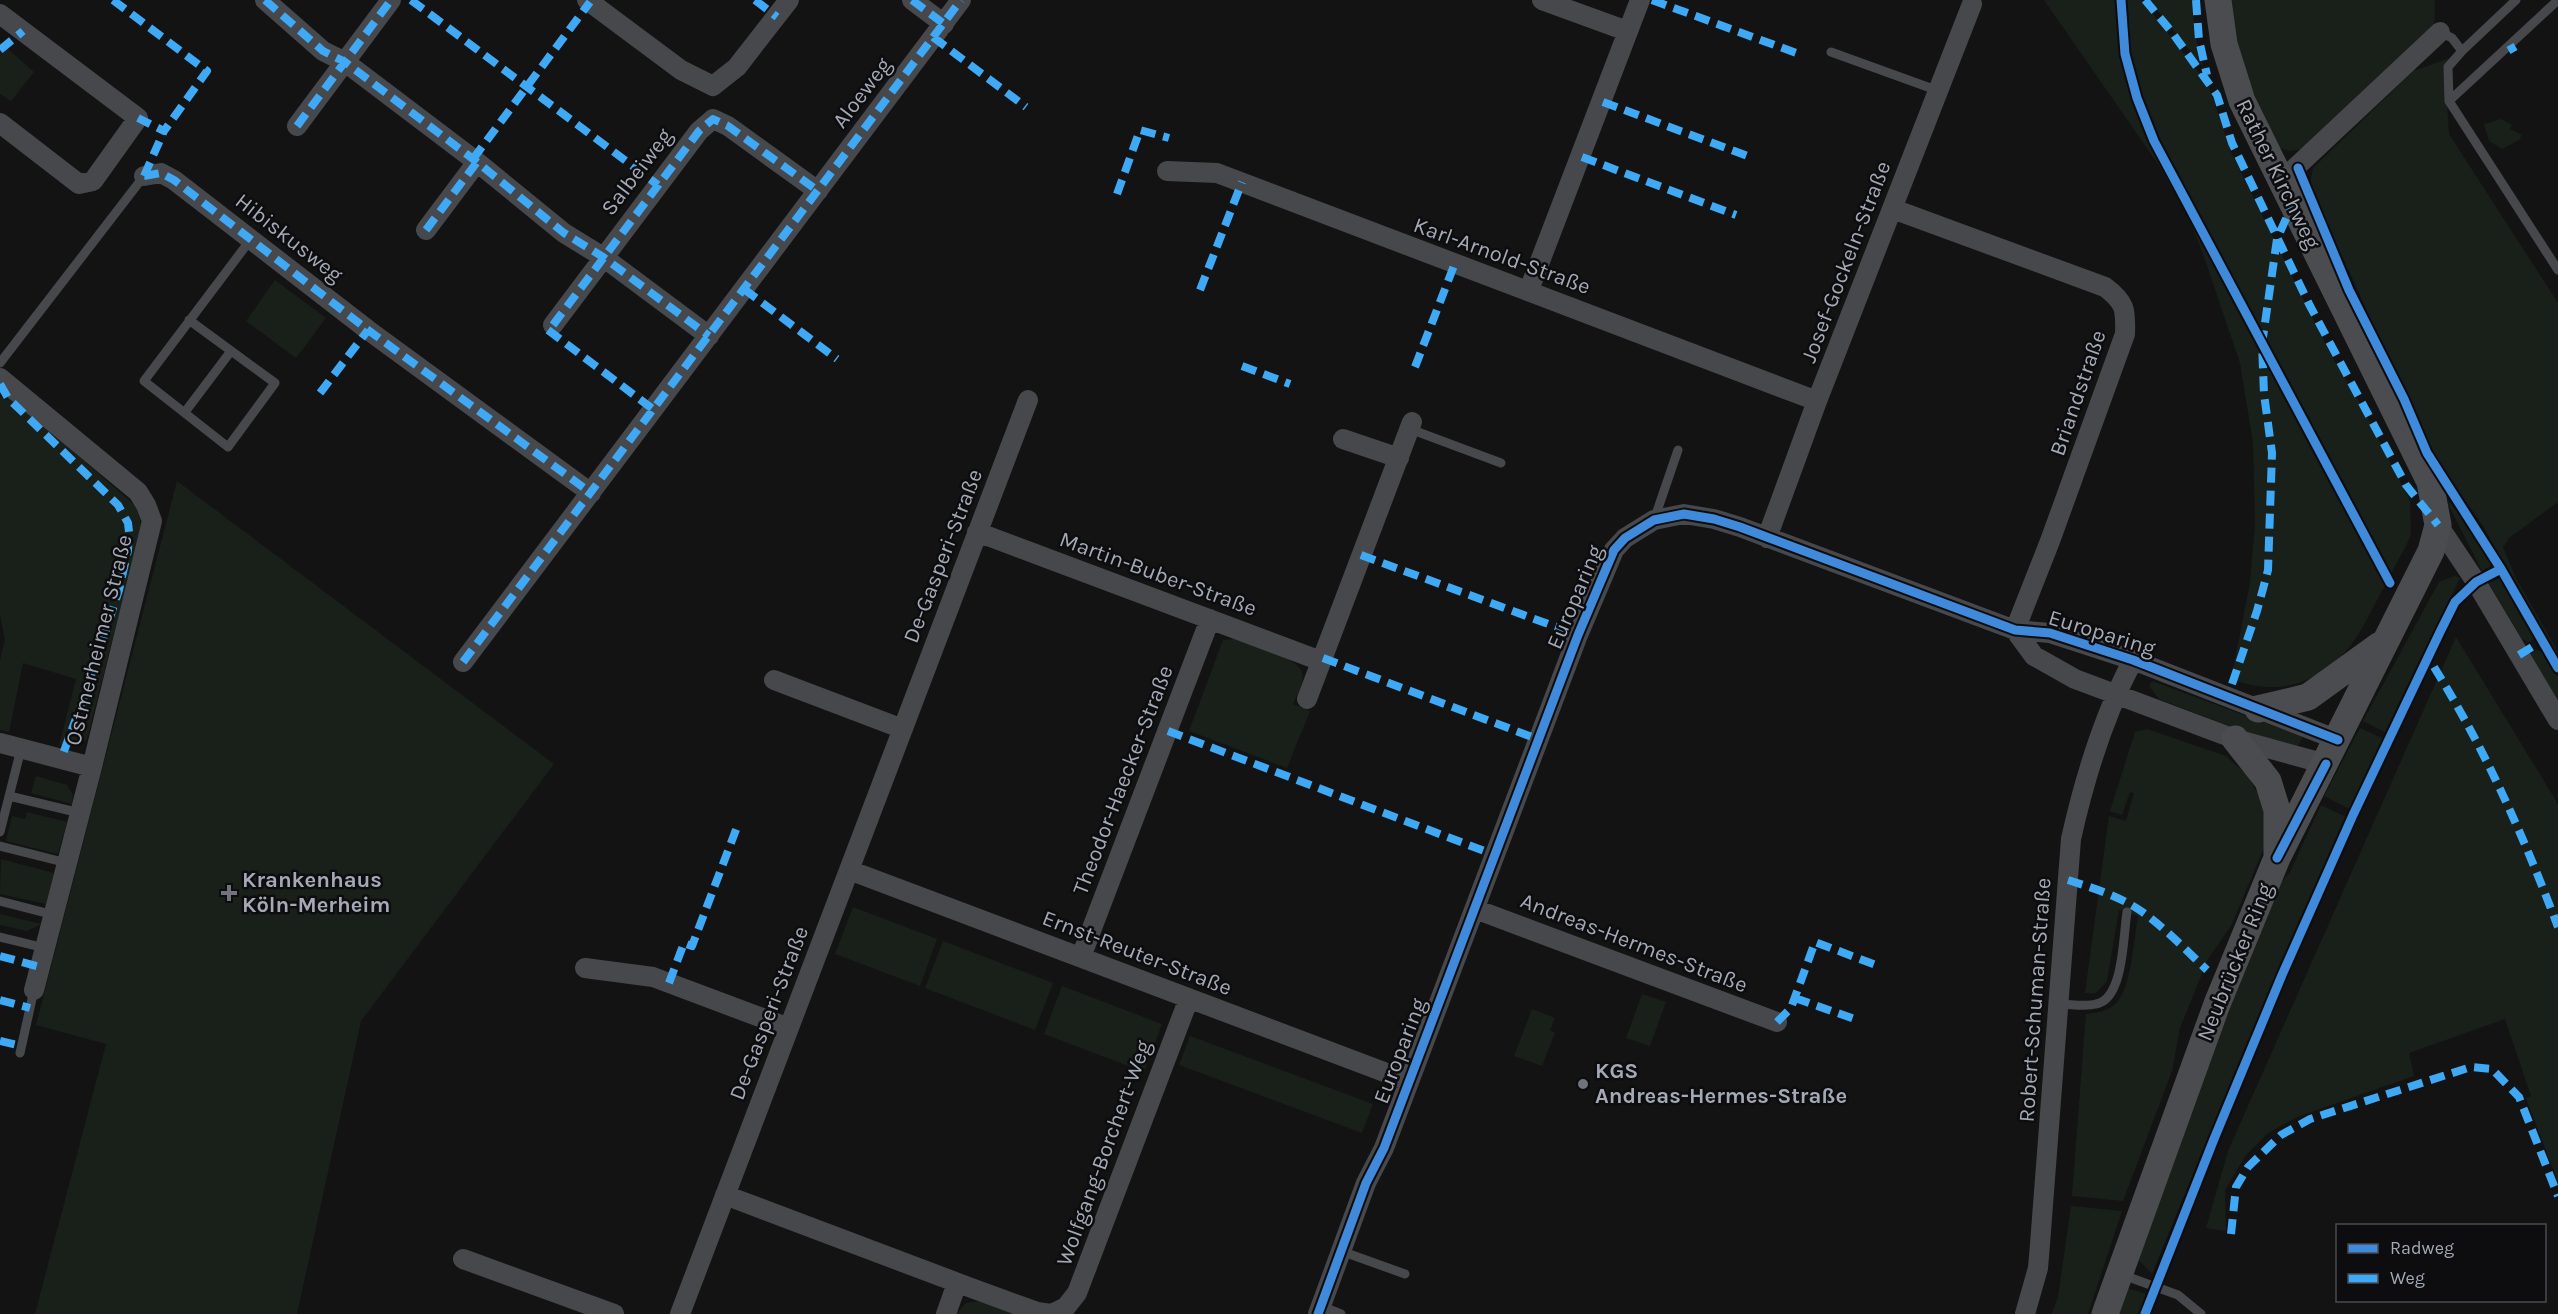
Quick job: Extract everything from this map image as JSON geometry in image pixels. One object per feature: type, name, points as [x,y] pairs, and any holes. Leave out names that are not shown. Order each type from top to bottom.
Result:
[{"type":"main road","name":"Rather Kirchweg","points":[[2218,0],[2224,44],[2232,76],[2247,112],[2430,482],[2438,525]]},
{"type":"main road","name":"Neubrücker Ring","points":[[2105,1314],[2217,1004],[2277,858],[2338,740],[2384,642],[2426,565],[2438,525]]},
{"type":"main road","points":[[2258,709],[2308,697],[2384,642]]},
{"type":"main road","points":[[2235,739],[2268,781],[2277,810],[2277,858]]},
{"type":"street","points":[[265,0],[323,51],[345,62],[477,162],[564,233],[603,257],[709,336]]},
{"type":"street","points":[[297,126],[391,0]]},
{"type":"street","points":[[587,0],[681,70],[713,86]]},
{"type":"street","points":[[713,86],[737,67],[789,0]]},
{"type":"street","points":[[912,0],[944,24]]},
{"type":"street","name":"Aloeweg","points":[[591,493],[961,0]]},
{"type":"street","points":[[1542,0],[1627,31]]},
{"type":"street","points":[[1529,290],[1603,102],[1640,0]]},
{"type":"street","name":"Josef-Gockeln-Straße","points":[[1767,538],[1936,90],[1975,1]]},
{"type":"street","points":[[0,14],[138,118],[93,181],[79,184],[0,123]]},
{"type":"street","points":[[2280,182],[2440,32]]},
{"type":"street","points":[[713,86],[713,119],[728,126],[818,191]]},
{"type":"street","name":"Salbeiweg","points":[[553,324],[699,131],[713,119]]},
{"type":"street","points":[[426,230],[477,162]]},
{"type":"street","name":"Karl-Arnold-Straße","points":[[1167,171],[1217,173],[1396,243],[1529,290],[1817,401]]},
{"type":"street","name":"Hibiskusweg","points":[[144,176],[160,173],[174,180],[414,364],[591,493]]},
{"type":"street","name":"Briandstraße","points":[[1893,209],[2105,287],[2118,297],[2126,312],[2126,334],[2055,530],[2015,630]]},
{"type":"street","name":"Ostmerheimer Straße","points":[[0,378],[138,492],[152,521],[92,767],[34,990]]},
{"type":"street","name":"De-Gasperi-Straße","points":[[680,1314],[1028,400]]},
{"type":"street","points":[[1307,699],[1411,425]]},
{"type":"street","points":[[1343,439],[1399,458]]},
{"type":"street","points":[[463,662],[591,493]]},
{"type":"street","name":"Europaring","points":[[1320,1310],[1366,1183],[1384,1148],[1578,634],[1614,550],[1625,538],[1653,520],[1684,514],[1714,519],[2015,630],[2050,633],[2133,660],[2338,740]]},
{"type":"street","name":"Rather Kirchweg","points":[[2438,525],[2476,582],[2558,720]]},
{"type":"street","name":"Martin-Buber-Straße","points":[[977,532],[1322,661]]},
{"type":"street","name":"Theodor-Haecker-Straße","points":[[1081,957],[1210,619]]},
{"type":"street","name":"Europaring","points":[[2015,630],[2034,656],[2075,679],[2235,739],[2326,764]]},
{"type":"street","name":"Europaring","points":[[2115,694],[2133,660]]},
{"type":"street","points":[[774,680],[903,729]]},
{"type":"street","name":"Robert-Schuman-Straße","points":[[2025,1314],[2038,1268],[2072,839],[2084,781],[2115,694]]},
{"type":"street","name":"Ostmerheimer Straße","points":[[0,743],[92,767]]},
{"type":"street","name":"Ernst-Reuter-Straße","points":[[849,870],[1408,1081]]},
{"type":"street","name":"Andreas-Hermes-Straße","points":[[1475,909],[1777,1022]]},
{"type":"street","points":[[585,968],[653,977],[789,1028]]},
{"type":"street","name":"Wolfgang-Borchert-Weg","points":[[725,1195],[957,1283],[1037,1312],[1052,1314],[1066,1307],[1077,1293],[1189,998]]},
{"type":"street","points":[[463,1259],[614,1314]]},
{"type":"street","points":[[946,1314],[957,1283]]},
{"type":"lane","points":[[2516,0],[2448,67],[2449,101],[2558,270]]},
{"type":"lane","points":[[2449,101],[2558,0]]},
{"type":"lane","points":[[2440,32],[2452,38],[2462,51]]},
{"type":"lane","points":[[1831,52],[1936,90]]},
{"type":"lane","name":"Hibiskusweg","points":[[0,363],[144,176]]},
{"type":"lane","points":[[189,320],[274,382],[228,447],[144,381],[189,320],[251,239]]},
{"type":"lane","points":[[185,412],[231,351]]},
{"type":"lane","points":[[1411,425],[1501,463]]},
{"type":"lane","points":[[1653,520],[1678,450]]},
{"type":"lane","points":[[0,832],[21,749]]},
{"type":"lane","points":[[9,796],[80,814]]},
{"type":"lane","points":[[0,846],[67,863]]},
{"type":"lane","points":[[0,901],[54,915]]},
{"type":"lane","points":[[2059,1004],[2096,1004],[2110,996],[2117,984],[2127,912]]},
{"type":"lane","points":[[0,937],[45,948]]},
{"type":"lane","points":[[20,1053],[34,990]]},
{"type":"lane","points":[[1341,1251],[1405,1274]]},
{"type":"lane","points":[[2118,1274],[2178,1295],[2201,1314]]},
{"type":"lane","points":[[1320,1310],[1341,1314]]},
{"type":"shaded area","points":[[2044,0],[2116,0],[2119,38],[2126,74],[2151,145],[2386,584],[2351,645],[2333,664],[2306,680],[2292,685],[2262,687],[2231,679],[2250,583],[2255,523],[2253,443],[2240,363],[2200,245],[2187,216],[2158,164]]},
{"type":"shaded area","points":[[2124,0],[2142,0],[2208,84],[2231,152],[2332,357],[2359,401],[2410,501],[2411,534],[2389,577],[2152,127],[2131,60]]},
{"type":"shaded area","points":[[2149,0],[2193,0],[2194,30],[2203,67]]},
{"type":"shaded area","points":[[2232,0],[2435,0],[2434,34],[2303,149],[2290,151],[2280,148],[2247,77],[2237,39]]},
{"type":"shaded area","points":[[0,42],[34,72],[11,101],[0,94]]},
{"type":"shaded area","points":[[2450,58],[2445,72],[2449,134],[2558,303],[2558,502],[2509,538],[2503,547],[2516,578],[2558,652],[2558,659],[2483,526],[2433,455],[2349,271],[2309,190],[2313,168],[2413,71]]},
{"type":"shaded area","points":[[2501,119],[2512,125],[2510,129],[2522,135],[2519,140],[2502,149],[2489,141],[2484,124]]},
{"type":"shaded area","points":[[275,280],[326,318],[296,358],[246,321]]},
{"type":"shaded area","points":[[0,396],[6,400],[10,396],[139,509],[141,529],[87,739],[77,747],[59,745],[76,679],[23,663],[9,732],[0,730],[0,660],[5,640],[0,615]]},
{"type":"shaded area","name":"Krankenhaus Köln-Merheim","points":[[177,481],[554,764],[361,1021],[297,1314],[35,1314],[106,1044],[36,1025]]},
{"type":"shaded area","points":[[2450,502],[2477,538],[2492,565],[2482,571],[2448,504]]},
{"type":"shaded area","points":[[2454,576],[2460,578],[2385,732],[2363,721],[2439,582]]},
{"type":"shaded area","points":[[2500,578],[2534,634],[2533,640],[2528,642],[2521,638],[2489,583]]},
{"type":"shaded area","points":[[2456,637],[2558,804],[2558,1182],[2526,1098],[2531,1096],[2505,1019],[2409,1053],[2414,1076],[2297,1117],[2268,1133],[2246,1155],[2225,1190],[2226,1231],[2206,1228],[2228,1151]]},
{"type":"shaded area","points":[[1234,639],[1282,656],[1298,666],[1302,672],[1302,685],[1293,704],[1310,711],[1287,768],[1189,731],[1223,640]]},
{"type":"shaded area","points":[[2537,650],[2543,652],[2558,676],[2558,703],[2530,654]]},
{"type":"shaded area","points":[[2152,681],[2303,737],[2295,751],[2159,699],[2149,686]]},
{"type":"shaded area","points":[[2360,728],[2384,739],[2350,809],[2324,796]]},
{"type":"shaded area","points":[[2147,729],[2226,756],[2247,775],[2261,799],[2266,825],[2264,848],[2231,926],[2208,959],[2180,1028],[2172,1071],[2123,1201],[2072,1196],[2086,1014],[2106,1010],[2119,1000],[2128,978],[2138,916],[2119,910],[2107,981],[2096,993],[2085,993],[2109,816],[2126,821],[2134,793],[2130,792],[2122,815],[2110,811],[2135,732]]},
{"type":"shaded area","points":[[36,776],[67,785],[73,795],[72,804],[31,793]]},
{"type":"shaded area","points":[[2321,805],[2346,817],[2243,1052],[2152,1274],[2134,1255],[2139,1237],[2277,888],[2290,872]]},
{"type":"shaded area","points":[[27,812],[67,822],[58,854],[6,841],[12,816],[25,819]]},
{"type":"shaded area","points":[[1,859],[54,873],[46,904],[0,894]]},
{"type":"shaded area","points":[[853,907],[937,939],[920,986],[835,954]]},
{"type":"shaded area","points":[[0,914],[41,924],[27,931],[0,925]]},
{"type":"shaded area","points":[[943,941],[1053,983],[1035,1030],[925,988]]},
{"type":"shaded area","points":[[1062,986],[1162,1024],[1144,1072],[1044,1034]]},
{"type":"shaded area","points":[[1642,994],[1666,1002],[1650,1046],[1626,1038]]},
{"type":"shaded area","points":[[1532,1009],[1555,1018],[1550,1030],[1555,1033],[1542,1066],[1514,1056]]},
{"type":"shaded area","points":[[1190,1036],[1373,1104],[1362,1133],[1179,1065]]},
{"type":"shaded area","points":[[2071,1206],[2122,1211],[2088,1314],[2052,1314],[2058,1297]]},
{"type":"shaded area","points":[[2124,1287],[2146,1294],[2139,1314],[2112,1314]]},
{"type":"shaded area","points":[[983,1301],[1017,1314],[956,1314],[966,1303]]},
{"type":"marked path","points":[[113,0],[207,71],[164,131],[138,118]]},
{"type":"marked path","points":[[265,0],[323,51],[345,62],[477,162],[564,233],[603,257],[709,336]]},
{"type":"marked path","points":[[297,126],[391,0]]},
{"type":"marked path","points":[[411,0],[658,185]]},
{"type":"marked path","points":[[755,0],[777,17]]},
{"type":"marked path","points":[[912,0],[944,24]]},
{"type":"marked path","points":[[463,662],[961,0]]},
{"type":"marked path","points":[[1652,0],[1799,54]]},
{"type":"marked path","points":[[2145,0],[2171,31],[2217,95],[2232,143],[2309,304],[2406,485],[2438,525]]},
{"type":"marked path","points":[[2196,0],[2199,40],[2207,75]]},
{"type":"marked path","points":[[473,159],[590,2]]},
{"type":"marked path","points":[[0,50],[23,31]]},
{"type":"marked path","points":[[933,37],[1026,107]]},
{"type":"marked path","points":[[2510,45],[2514,52]]},
{"type":"marked path","points":[[1603,102],[1750,157]]},
{"type":"marked path","points":[[553,325],[699,131],[713,119],[728,126],[818,191]]},
{"type":"marked path","points":[[1117,194],[1140,130],[1169,138]]},
{"type":"marked path","points":[[144,176],[164,131]]},
{"type":"marked path","points":[[1582,157],[1736,215]]},
{"type":"marked path","points":[[426,230],[477,162]]},
{"type":"marked path","points":[[144,176],[161,173],[174,180],[368,330],[591,493]]},
{"type":"marked path","points":[[1200,290],[1242,182]]},
{"type":"marked path","points":[[2232,684],[2257,611],[2268,570],[2272,453],[2264,394],[2262,344],[2277,239],[2292,205]]},
{"type":"marked path","points":[[1415,367],[1455,263]]},
{"type":"marked path","points":[[744,289],[837,359]]},
{"type":"marked path","points":[[320,393],[368,330]]},
{"type":"marked path","points":[[548,330],[654,410]]},
{"type":"marked path","points":[[1242,366],[1290,384]]},
{"type":"marked path","points":[[0,384],[8,398],[118,505],[128,523],[128,550],[119,590],[61,759]]},
{"type":"marked path","points":[[1361,555],[1578,635]]},
{"type":"marked path","points":[[2519,655],[2542,641]]},
{"type":"marked path","points":[[1323,658],[1540,740]]},
{"type":"marked path","points":[[2434,667],[2487,762],[2558,927]]},
{"type":"marked path","points":[[1168,731],[1495,855]]},
{"type":"marked path","points":[[669,983],[684,943],[692,946],[737,827]]},
{"type":"marked path","points":[[2068,880],[2115,897],[2141,911],[2207,970]]},
{"type":"marked path","points":[[1777,1022],[1791,1008],[1815,942],[1881,967]]},
{"type":"marked path","points":[[0,956],[40,967]]},
{"type":"marked path","points":[[1795,998],[1860,1021]]},
{"type":"marked path","points":[[0,1000],[30,1008]]},
{"type":"marked path","points":[[0,1041],[21,1046]]},
{"type":"marked path","points":[[2231,1234],[2236,1187],[2248,1167],[2281,1135],[2310,1119],[2471,1067],[2492,1069],[2519,1097],[2558,1196]]},
{"type":"cycle path","points":[[2121,0],[2125,54],[2137,98],[2154,141],[2390,583]]},
{"type":"cycle path","points":[[2298,168],[2349,290],[2404,399],[2427,453],[2501,569],[2558,668]]},
{"type":"cycle path","points":[[1318,1314],[1366,1183],[1384,1148],[1578,635],[1614,550],[1625,538],[1654,520],[1684,514],[1714,519],[1740,527],[2015,630],[2050,633],[2133,660],[2338,740]]},
{"type":"cycle path","points":[[2145,1314],[2282,975],[2353,815],[2440,632],[2455,602],[2476,582],[2501,569]]},
{"type":"cycle path","points":[[2277,858],[2326,764]]},
{"type":"place","name":"Krankenhaus Köln-Merheim","points":[[229,893]]},
{"type":"place","name":"KGS Andreas-Hermes-Straße","points":[[1583,1084]]}]
